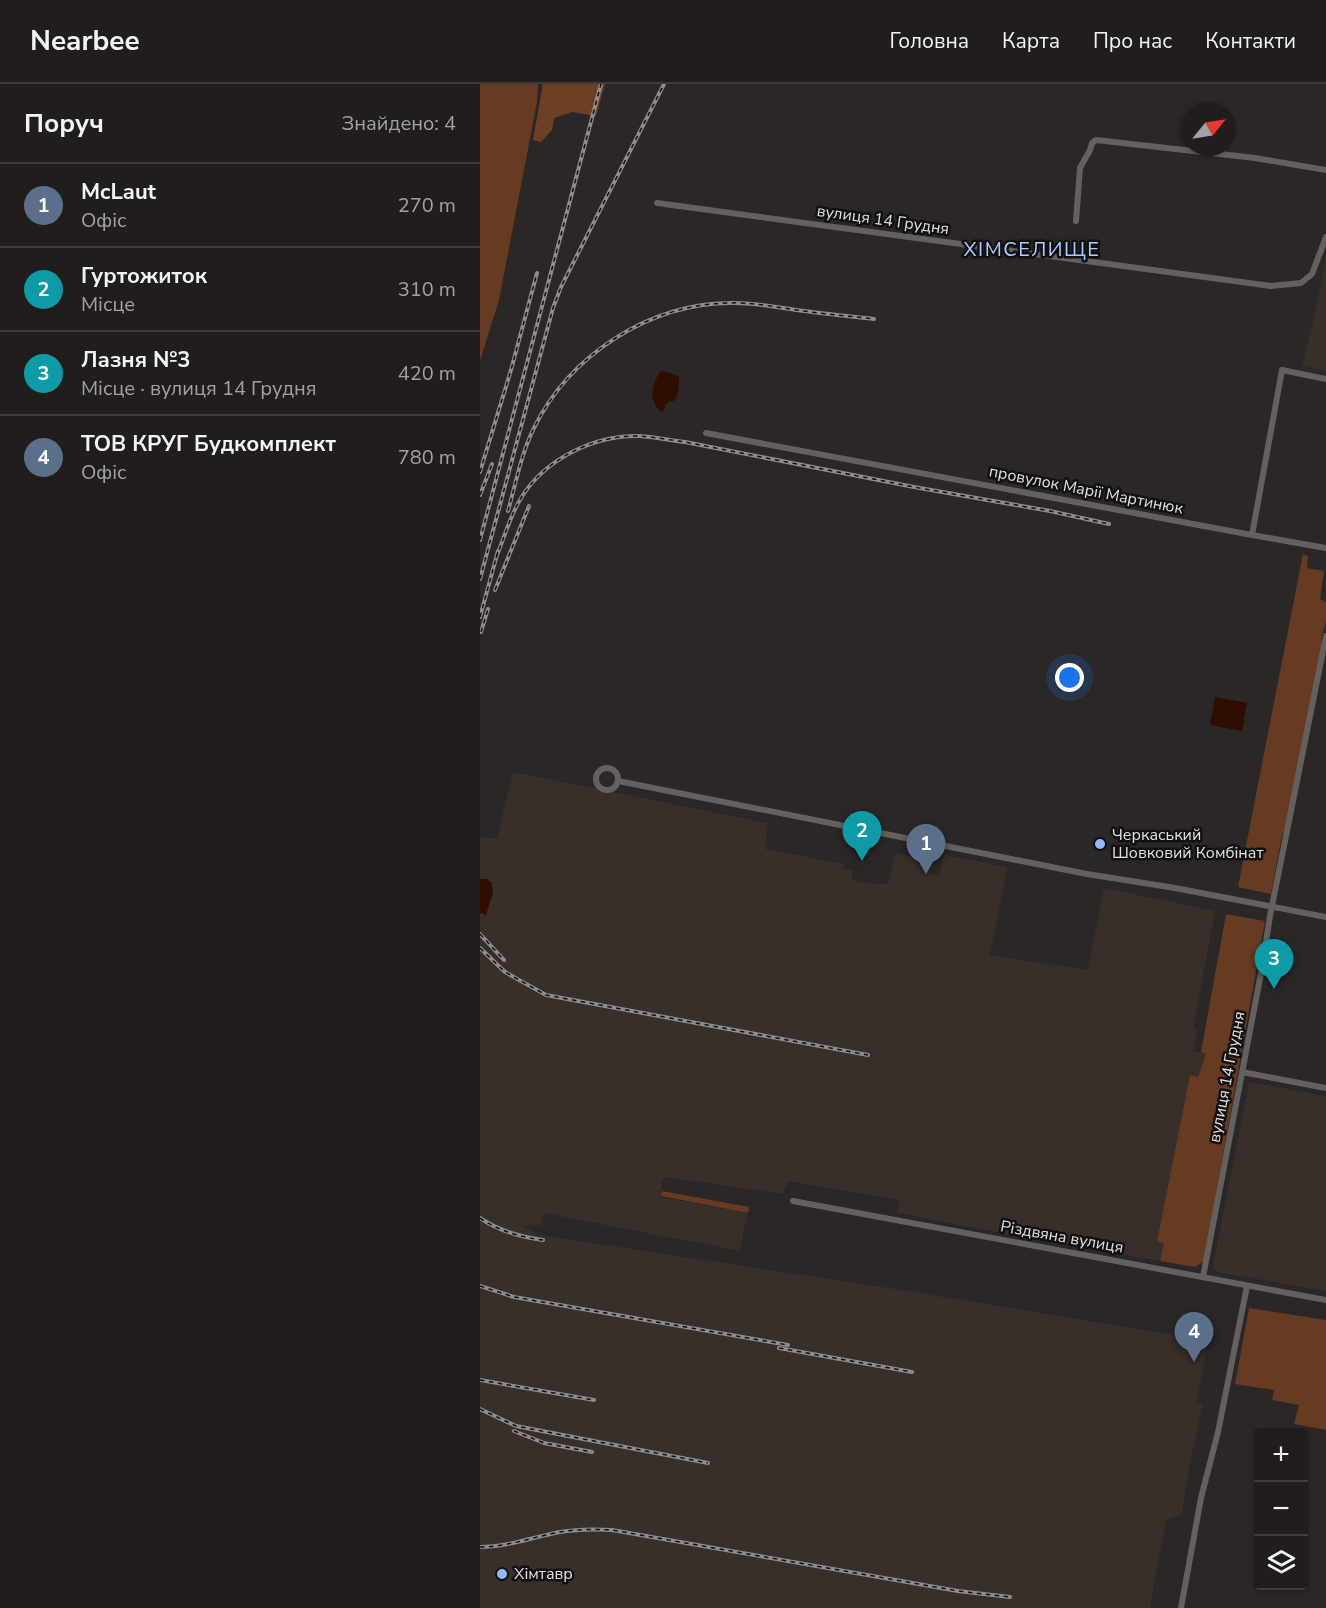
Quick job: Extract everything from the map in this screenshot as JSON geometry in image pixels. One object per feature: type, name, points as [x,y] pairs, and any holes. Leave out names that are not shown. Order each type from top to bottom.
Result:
[{"type":"street","points":[[1076,221],[1080,168],[1092,143],[1096,140],[1255,158],[1326,170]]},
{"type":"street","name":"вулиця 14 Грудня","points":[[657,203],[1271,286],[1301,283],[1312,274],[1326,237]]},
{"type":"street","points":[[1252,535],[1282,370],[1326,379]]},
{"type":"street","name":"провулок Марії Мартинюк","points":[[706,433],[1326,548]]},
{"type":"street","name":"вулиця 14 Грудня","points":[[1203,1277],[1272,907],[1326,636]]},
{"type":"street","points":[[618,781],[1087,874],[1175,888],[1326,917]]},
{"type":"street","points":[[1242,1072],[1326,1088]]},
{"type":"street","name":"Різдвяна вулиця","points":[[793,1201],[1326,1300]]},
{"type":"street","points":[[1181,1608],[1201,1498],[1218,1432],[1248,1286]]},
{"type":"shaded area","points":[[480,84],[538,84],[537,102],[499,300],[480,361]]},
{"type":"shaded area","points":[[543,84],[605,84],[596,116],[572,112],[554,118],[552,130],[541,142],[533,140]]},
{"type":"shaded area","points":[[1326,255],[1326,371],[1302,366]]},
{"type":"shaded area","points":[[664,371],[679,377],[679,383],[676,398],[665,405],[662,412],[655,403],[652,393],[657,377],[660,372]]},
{"type":"shaded area","points":[[1303,554],[1308,556],[1307,568],[1324,571],[1320,599],[1326,602],[1326,622],[1271,894],[1238,887]]},
{"type":"shaded area","points":[[1215,697],[1247,703],[1242,731],[1210,725]]},
{"type":"shaded area","points":[[513,772],[768,823],[765,849],[844,864],[843,869],[853,871],[852,880],[864,883],[888,884],[895,853],[933,860],[931,873],[939,875],[944,855],[1007,867],[990,955],[1088,970],[1104,888],[1215,911],[1193,1029],[1197,1030],[1193,1051],[1206,1054],[1198,1077],[1190,1076],[1157,1240],[1164,1243],[1160,1261],[900,1213],[898,1212],[899,1200],[788,1181],[783,1194],[665,1177],[660,1197],[747,1213],[740,1251],[544,1213],[541,1225],[523,1226],[540,1235],[1208,1339],[1197,1402],[1203,1404],[1189,1467],[1182,1514],[1166,1520],[1150,1608],[480,1608],[480,836],[497,839]]},
{"type":"shaded area","points":[[480,879],[487,879],[492,883],[493,893],[486,915],[480,913]]},
{"type":"shaded area","points":[[1226,914],[1265,921],[1204,1261],[1195,1267],[1160,1261],[1164,1243],[1157,1241],[1190,1075],[1198,1077],[1206,1054],[1201,1052]]},
{"type":"shaded area","points":[[1249,1082],[1326,1096],[1326,1291],[1217,1272],[1213,1266]]},
{"type":"shaded area","points":[[662,1191],[749,1207],[748,1213],[661,1196]]},
{"type":"shaded area","points":[[1249,1308],[1326,1320],[1326,1430],[1294,1424],[1299,1405],[1272,1400],[1274,1390],[1235,1384]]},
{"type":"railway","points":[[480,540],[601,84]]},
{"type":"railway","points":[[480,579],[553,308],[561,287],[664,84]]},
{"type":"railway","points":[[480,472],[537,273]]},
{"type":"railway","points":[[508,511],[526,448],[549,402],[568,378],[590,357],[614,339],[641,324],[669,313],[699,306],[729,303],[874,319]]},
{"type":"railway","points":[[496,558],[517,505],[531,484],[543,472],[557,461],[588,445],[605,440],[639,436],[685,442],[1109,524]]},
{"type":"railway","points":[[480,495],[492,464]]},
{"type":"railway","points":[[495,590],[529,506]]},
{"type":"railway","points":[[480,617],[498,551]]},
{"type":"railway","points":[[481,632],[488,609]]},
{"type":"railway","points":[[480,934],[504,960]]},
{"type":"railway","points":[[480,948],[505,972],[546,995],[868,1055]]},
{"type":"railway","points":[[480,1218],[510,1233],[543,1240]]},
{"type":"railway","points":[[480,1286],[514,1297],[788,1345]]},
{"type":"railway","points":[[779,1348],[912,1372]]},
{"type":"railway","points":[[480,1380],[594,1400]]},
{"type":"railway","points":[[480,1409],[516,1426],[708,1463]]},
{"type":"railway","points":[[514,1431],[544,1443],[592,1452]]},
{"type":"railway","points":[[480,1547],[510,1544],[566,1531],[612,1530],[958,1591],[1010,1597]]},
{"type":"place","name":"Черкаський Шовковий Комбінат","points":[[1100,844]]},
{"type":"place","name":"Гуртожиток","points":[[862,861]]},
{"type":"place","name":"McLaut","points":[[926,874]]},
{"type":"place","name":"Лазня №3","points":[[1274,989]]},
{"type":"place","name":"ТОВ КРУГ Будкомплект","points":[[1194,1362]]},
{"type":"place","name":"Хімтавр","points":[[502,1574]]},
{"type":"district","name":"ХІМСЕЛИЩЕ","points":[[1032,249]]}]
